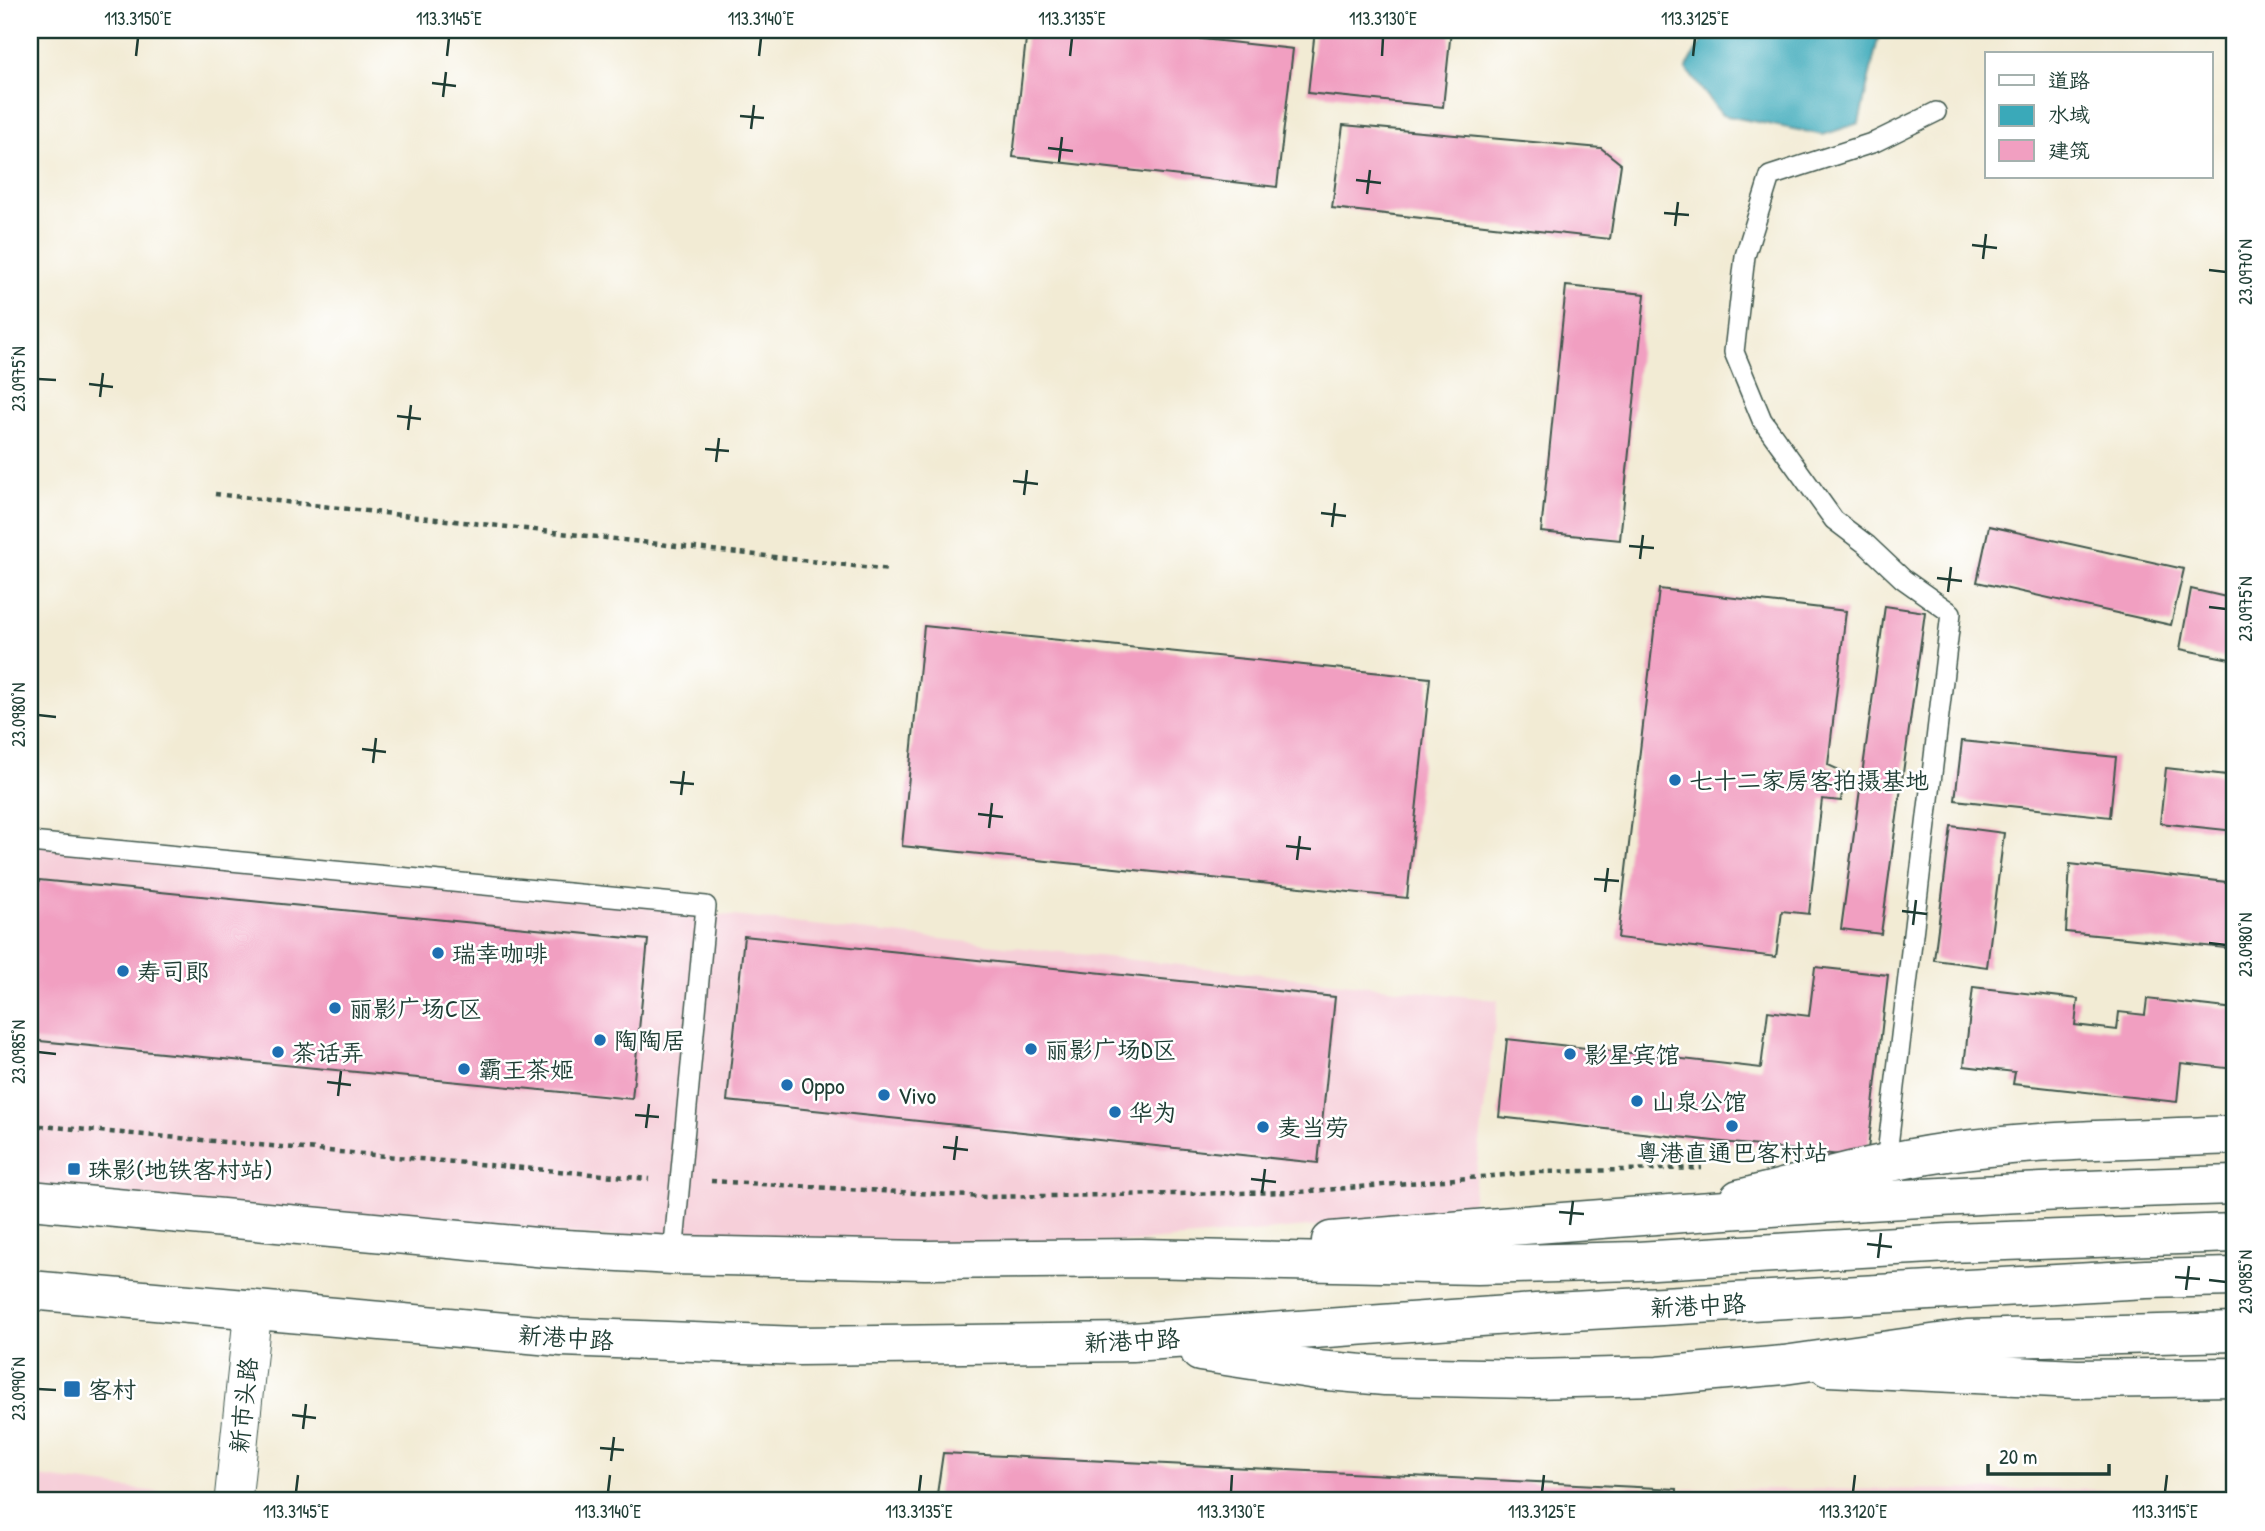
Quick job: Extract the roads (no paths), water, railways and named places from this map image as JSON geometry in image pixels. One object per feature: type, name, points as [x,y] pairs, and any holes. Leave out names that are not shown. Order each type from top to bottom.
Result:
[{"type":"main road","points":[[1691,1210],[1886,1163],[1948,1152],[2020,1145],[2235,1135]]},
{"type":"main road","points":[[1141,1258],[1691,1210],[2075,1189],[2235,1185]]},
{"type":"main road","name":"新港中路","points":[[30,1200],[433,1239],[673,1255],[925,1260],[1141,1258],[1405,1265],[1540,1264],[1936,1244],[2235,1233]]},
{"type":"main road","name":"新港中路","points":[[30,1290],[471,1330],[665,1343],[799,1346],[1132,1342],[1536,1313],[2146,1279],[2235,1277]]},
{"type":"main road","points":[[1132,1342],[1317,1370],[1452,1379],[1658,1376],[1784,1365],[1967,1339],[2235,1332]]},
{"type":"main road","points":[[1784,1365],[1986,1377],[2235,1377]]},
{"type":"street","name":"新市头路","points":[[233,1501],[253,1309]]},
{"type":"lane","points":[[1886,1163],[1951,613],[1903,579],[1867,545],[1834,520],[1762,420],[1734,352],[1745,256],[1770,176],[1875,142],[1936,111]]},
{"type":"lane","points":[[30,842],[706,906],[673,1255]]},
{"type":"water","points":[[1708,30],[1880,30],[1859,123],[1823,135],[1722,115],[1686,69]]},
{"type":"place","name":"七十二家房客拍摄基地","points":[[1675,780]]},
{"type":"place","name":"瑞幸咖啡","points":[[438,953]]},
{"type":"place","name":"寿司郎","points":[[123,971]]},
{"type":"place","name":"丽影广场C区","points":[[335,1008]]},
{"type":"place","name":"陶陶居","points":[[600,1040]]},
{"type":"place","name":"丽影广场D区","points":[[1031,1049]]},
{"type":"place","name":"茶话弄","points":[[278,1052]]},
{"type":"place","name":"影星宾馆","points":[[1570,1054]]},
{"type":"place","name":"霸王茶姬","points":[[464,1069]]},
{"type":"place","name":"Oppo","points":[[787,1085]]},
{"type":"place","name":"Vivo","points":[[884,1095]]},
{"type":"place","name":"山泉公馆","points":[[1637,1101]]},
{"type":"place","name":"华为","points":[[1115,1112]]},
{"type":"place","name":"粤港直通巴客村站","points":[[1732,1126]]},
{"type":"place","name":"麦当劳","points":[[1263,1127]]},
{"type":"place","name":"珠影(地铁客村站)","points":[[74,1169]]},
{"type":"place","name":"客村","points":[[72,1389]]}]
